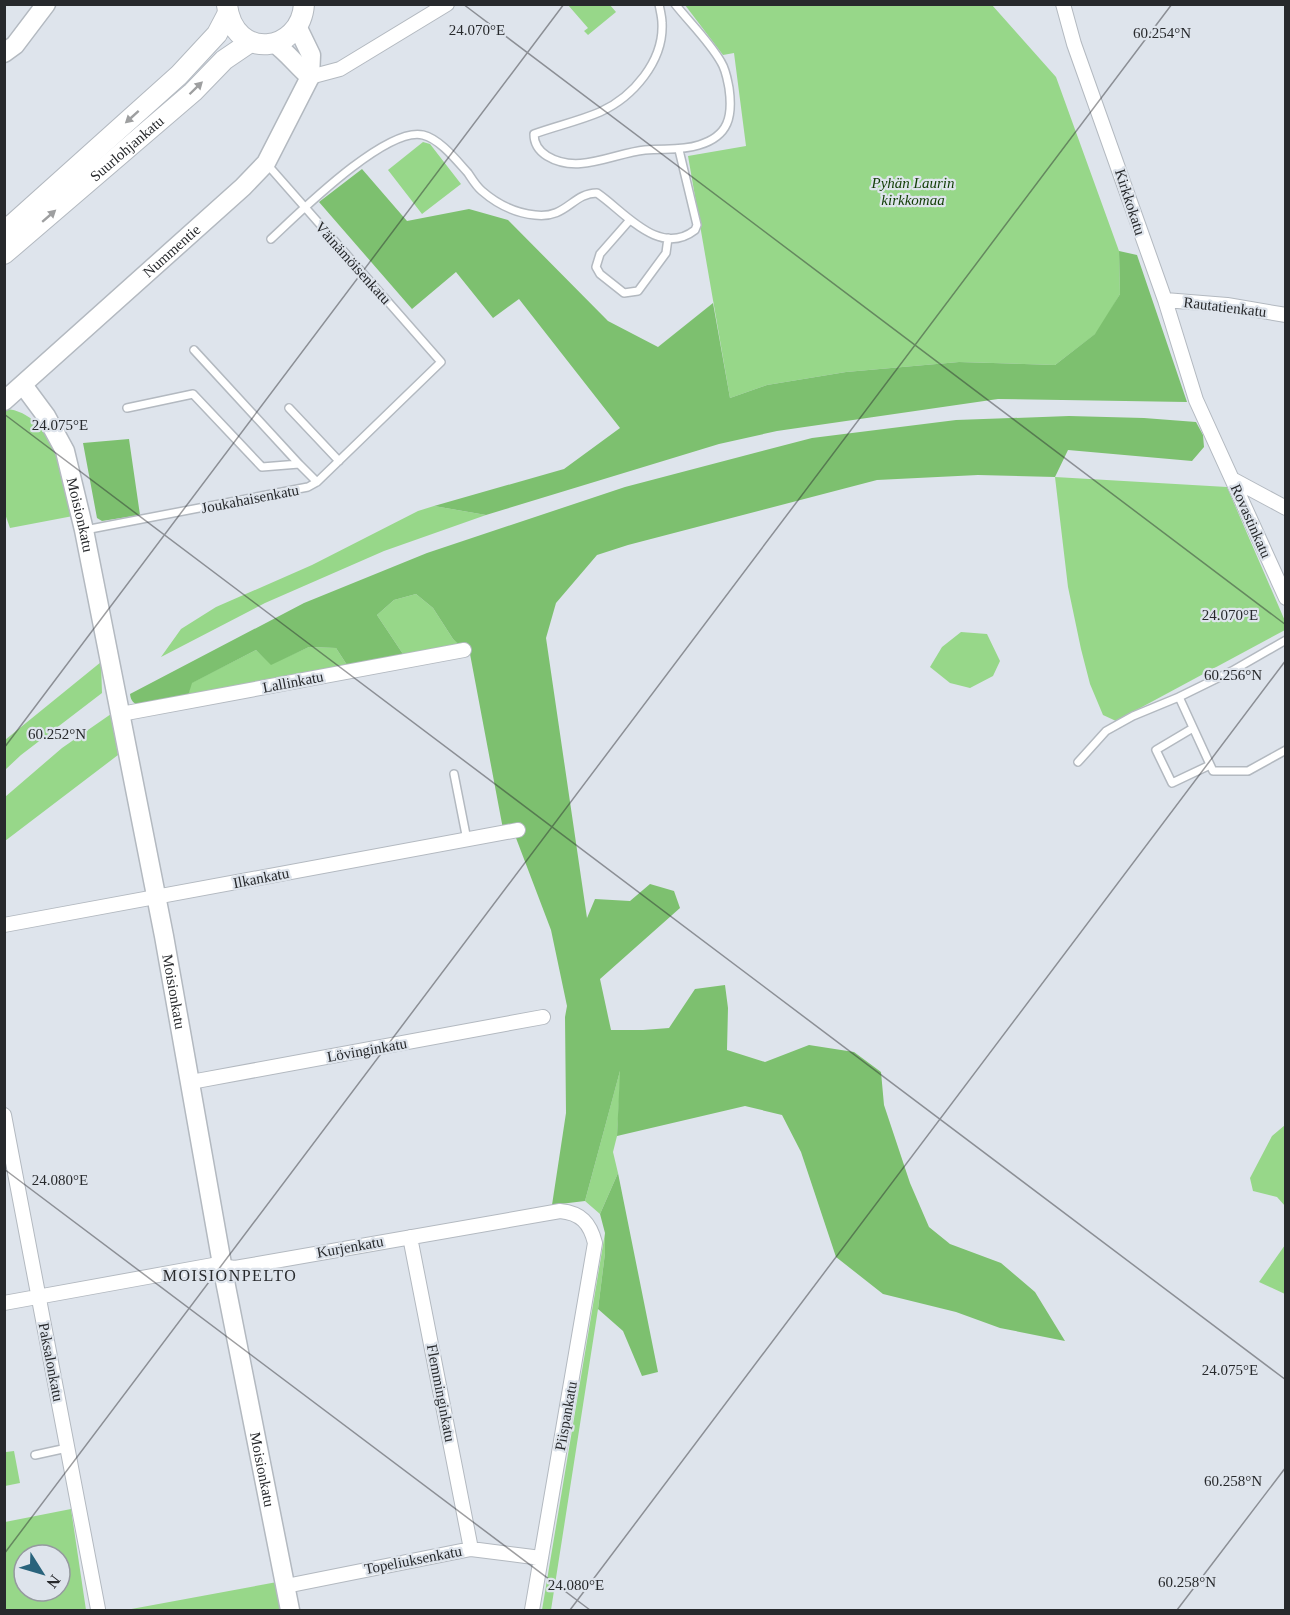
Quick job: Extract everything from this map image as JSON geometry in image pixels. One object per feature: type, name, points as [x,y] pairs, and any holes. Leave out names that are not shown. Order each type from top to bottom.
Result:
[{"type":"main road","points":[[227,9],[236,32],[249,43],[263,45],[287,37],[297,26],[304,4]]},
{"type":"main road","name":"Suurlohjankatu","points":[[4,232],[179,75],[217,34],[227,9]]},
{"type":"main road","name":"Suurlohjankatu","points":[[4,254],[193,92],[224,60],[249,43]]},
{"type":"street","points":[[4,53],[15,45],[46,4]]},
{"type":"street","points":[[310,77],[340,69],[447,4]]},
{"type":"street","name":"Kirkkokatu","points":[[1063,4],[1074,44],[1165,300],[1196,400]]},
{"type":"street","points":[[297,26],[311,55],[310,77]]},
{"type":"street","points":[[274,43],[288,53],[296,66],[310,77]]},
{"type":"street","name":"Nummentie","points":[[4,400],[266,164],[310,77]]},
{"type":"street","name":"Rautatienkatu","points":[[1165,300],[1227,305],[1286,315]]},
{"type":"street","name":"Moisionkatu","points":[[23,385],[46,417],[65,451],[84,530],[122,714],[223,1265],[290,1611]]},
{"type":"street","name":"Rovastinkatu","points":[[1196,400],[1286,598]]},
{"type":"street","points":[[1232,479],[1286,508]]},
{"type":"street","name":"Lallinkatu","points":[[122,714],[464,650]]},
{"type":"street","name":"Ilkankatu","points":[[4,925],[518,830]]},
{"type":"street","name":"Lövinginkatu","points":[[191,1082],[543,1017]]},
{"type":"street","name":"Paksalonkatu","points":[[4,1115],[98,1609]]},
{"type":"street","name":"Kurjenkatu","points":[[4,1303],[213,1265],[235,1268],[560,1211],[574,1212],[586,1223]]},
{"type":"street","name":"Piispankatu","points":[[532,1611],[595,1243],[592,1231],[586,1223]]},
{"type":"street","name":"Flemminginkatu","points":[[410,1237],[471,1549]]},
{"type":"street","name":"Topeliuksenkatu","points":[[286,1586],[471,1549],[541,1558]]},
{"type":"lane","points":[[659,4],[662,23],[657,54],[648,71],[626,97],[597,113],[534,134],[535,145],[544,154],[556,161],[574,164],[639,150],[659,148],[679,150],[699,146],[722,132],[729,121],[732,104],[727,73],[721,61],[675,4]]},
{"type":"lane","points":[[271,239],[304,208],[365,158],[396,140],[413,134],[432,139],[481,190],[510,209],[538,216],[560,213],[585,193],[597,193],[644,231],[668,238],[680,238],[695,230],[697,225],[679,150]]},
{"type":"lane","name":"Väinämöisenkatu","points":[[266,164],[441,362]]},
{"type":"lane","points":[[629,221],[600,254],[596,267],[600,274],[624,293],[638,291],[666,254],[668,238]]},
{"type":"lane","points":[[194,350],[317,482]]},
{"type":"lane","name":"Joukahaisenkatu","points":[[84,530],[300,489],[317,482],[441,362]]},
{"type":"lane","points":[[127,408],[193,394],[262,467],[300,464]]},
{"type":"lane","points":[[289,408],[339,460]]},
{"type":"lane","points":[[1078,762],[1107,731],[1133,716],[1232,672],[1286,640]]},
{"type":"lane","points":[[1179,697],[1213,771],[1248,771],[1286,750]]},
{"type":"lane","points":[[1193,728],[1156,750],[1172,783],[1210,765]]},
{"type":"lane","points":[[454,774],[466,840]]},
{"type":"lane","points":[[35,1455],[67,1448]]},
{"type":"green space","points":[[568,5],[610,5],[616,12],[588,35],[584,31],[588,28]]},
{"type":"green space","name":"Pyhän Laurin kirkkomaa","points":[[685,5],[992,5],[1056,77],[1119,251],[1120,294],[1098,332],[1055,365],[959,362],[846,372],[767,385],[730,398],[688,156],[746,146],[734,53],[723,55]]},
{"type":"green space","points":[[423,142],[430,144],[461,184],[422,214],[388,170]]},
{"type":"green space","points":[[362,169],[407,221],[469,209],[508,220],[608,321],[658,347],[713,303],[730,398],[767,385],[846,372],[959,362],[1055,365],[1095,334],[1120,294],[1119,251],[1137,255],[1187,402],[998,399],[777,431],[719,444],[486,515],[434,506],[564,469],[620,428],[519,299],[493,318],[456,272],[412,309],[319,202]]},
{"type":"green space","points":[[6,409],[22,413],[37,423],[53,444],[62,467],[73,516],[10,528],[4,511]]},
{"type":"green space","points":[[1069,416],[1196,422],[1203,435],[1204,447],[1192,461],[1068,450],[1055,477],[978,475],[877,480],[628,545],[597,555],[556,603],[546,638],[587,918],[595,899],[630,901],[650,884],[674,891],[680,908],[600,979],[611,1030],[669,1028],[695,989],[725,985],[728,1008],[727,1050],[765,1062],[809,1045],[854,1052],[881,1072],[884,1105],[910,1183],[929,1227],[950,1244],[1001,1263],[1035,1292],[1065,1341],[1000,1328],[956,1312],[883,1294],[836,1257],[801,1152],[782,1115],[745,1106],[617,1136],[620,1071],[585,1201],[552,1205],[566,1113],[565,1017],[567,1006],[551,930],[516,838],[503,829],[470,654],[453,639],[433,608],[416,594],[394,600],[377,615],[403,654],[347,665],[336,648],[309,647],[271,665],[256,650],[192,683],[188,696],[140,706],[131,698],[130,694],[304,603],[427,553],[625,487],[812,438],[956,420]]},
{"type":"green space","points":[[129,439],[140,515],[102,521],[97,518],[83,443]]},
{"type":"green space","points":[[1055,477],[1227,487],[1285,621],[1285,630],[1116,721],[1103,715],[1090,684],[1068,587]]},
{"type":"green space","points":[[434,506],[486,515],[384,551],[265,603],[161,657],[181,629],[216,607],[312,565],[418,511]]},
{"type":"green space","points":[[416,594],[433,608],[453,639],[460,644],[403,654],[377,615],[394,600]]},
{"type":"green space","points":[[961,632],[987,634],[1000,661],[993,676],[970,688],[950,683],[930,667],[942,647]]},
{"type":"green space","points":[[309,647],[336,648],[347,665],[188,696],[191,683],[256,650],[271,664]]},
{"type":"green space","points":[[101,662],[102,693],[21,755],[5,770],[5,740]]},
{"type":"green space","points":[[111,714],[118,755],[5,841],[5,797],[62,748]]},
{"type":"green space","points":[[621,1067],[617,1136],[613,1152],[618,1173],[600,1214],[585,1201]]},
{"type":"green space","points":[[1285,1125],[1285,1206],[1277,1197],[1253,1191],[1250,1178],[1272,1136]]},
{"type":"green space","points":[[618,1173],[658,1372],[642,1376],[623,1331],[598,1309],[605,1253],[605,1233],[600,1214]]},
{"type":"green space","points":[[605,1233],[605,1253],[598,1309],[551,1610],[542,1610]]},
{"type":"green space","points":[[1285,1245],[1285,1294],[1259,1282]]},
{"type":"green space","points":[[5,1448],[6,1452],[14,1451],[20,1483],[5,1486]]},
{"type":"green space","points":[[71,1509],[86,1610],[5,1610],[5,1522]]},
{"type":"green space","points":[[277,1582],[282,1610],[126,1610]]},
{"type":"district","name":"MOISIONPELTO","points":[[230,1275]]}]
